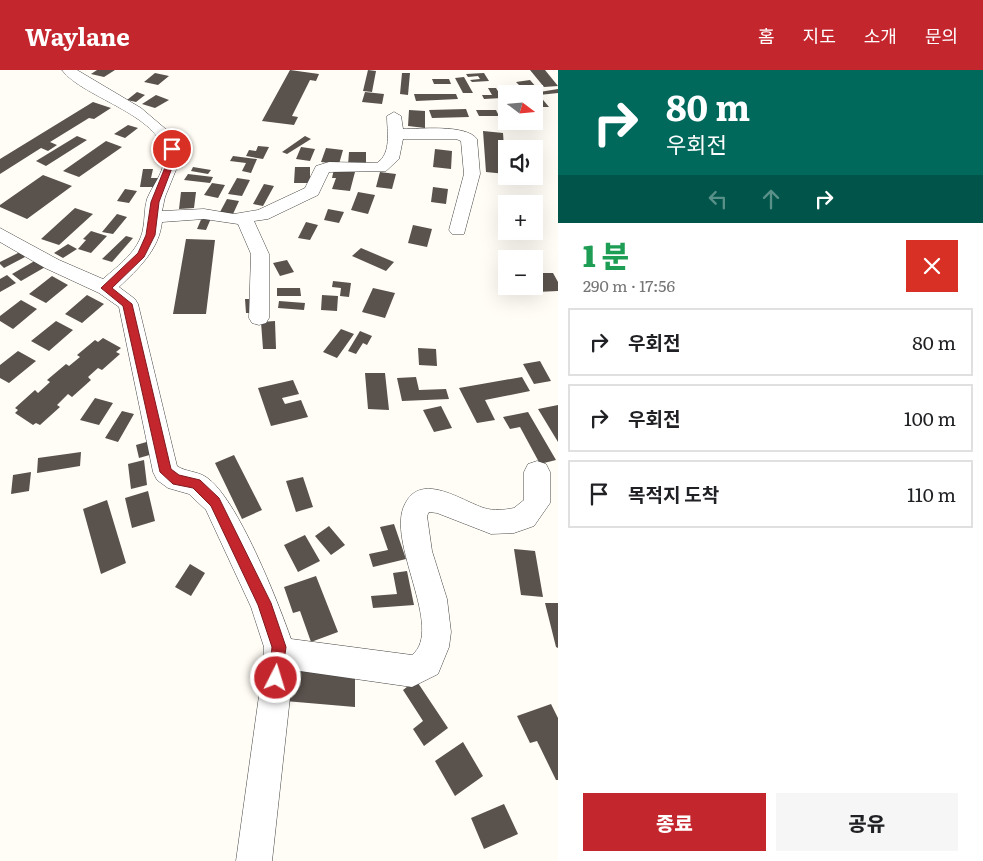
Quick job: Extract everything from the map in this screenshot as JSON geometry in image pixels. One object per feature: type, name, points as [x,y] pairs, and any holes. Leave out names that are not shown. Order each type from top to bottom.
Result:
[{"type":"street","points":[[69,70],[78,78],[148,120],[163,134],[172,149],[172,160],[155,202],[150,235],[141,255],[106,288]]},
{"type":"street","points":[[153,216],[204,214],[234,219],[262,215],[312,191],[322,169],[329,167],[366,169],[386,165],[393,156],[394,116]]},
{"type":"street","points":[[395,134],[458,134],[469,139],[472,174],[458,230]]},
{"type":"street","points":[[244,218],[260,254],[259,318]]},
{"type":"street","points":[[0,234],[52,264],[106,288],[128,304],[135,344],[166,472],[177,480],[196,484],[215,502],[264,603],[279,653],[254,861]]},
{"type":"street","points":[[279,653],[412,672],[427,663],[434,646],[436,609],[418,554],[413,523],[415,510],[422,504],[433,500],[444,502],[480,519],[493,522],[526,516],[537,503],[537,472]]},
{"type":"building","points":[[97,70],[115,70],[104,77],[91,74]]},
{"type":"building","points":[[290,70],[319,74],[316,81],[310,80],[292,116],[298,117],[294,125],[262,121]]},
{"type":"building","points":[[368,70],[376,71],[372,92],[363,91]]},
{"type":"building","points":[[530,70],[545,70],[558,86],[544,87]]},
{"type":"building","points":[[155,73],[169,76],[158,85],[144,82]]},
{"type":"building","points":[[402,73],[410,73],[408,95],[400,94]]},
{"type":"building","points":[[484,73],[489,81],[472,82],[470,80],[480,79],[478,76],[468,77],[466,74]]},
{"type":"building","points":[[464,77],[473,93],[463,93],[455,78]]},
{"type":"building","points":[[432,79],[449,79],[451,84],[434,84]]},
{"type":"building","points":[[530,80],[534,85],[519,85],[516,82]]},
{"type":"building","points":[[488,88],[496,88],[498,98],[484,99],[482,95],[492,95]]},
{"type":"building","points":[[558,89],[558,93],[543,95],[543,91]]},
{"type":"building","points":[[137,92],[145,95],[136,102],[127,100]]},
{"type":"building","points":[[365,92],[384,94],[382,104],[362,102]]},
{"type":"building","points":[[414,94],[456,94],[458,99],[416,101]]},
{"type":"building","points":[[156,95],[169,100],[155,108],[142,104]]},
{"type":"building","points":[[543,100],[549,107],[543,107]]},
{"type":"building","points":[[93,102],[111,108],[94,119],[89,118],[50,142],[57,145],[48,151],[41,148],[0,174],[0,159]]},
{"type":"building","points":[[466,109],[469,117],[432,118],[429,110]]},
{"type":"building","points":[[409,110],[425,111],[425,128],[408,126]]},
{"type":"building","points":[[476,110],[496,110],[498,114],[498,116],[479,116]]},
{"type":"building","points":[[128,125],[138,128],[125,138],[114,134]]},
{"type":"building","points":[[483,131],[503,133],[504,140],[498,140],[498,173],[486,172]]},
{"type":"building","points":[[77,136],[87,140],[46,166],[36,161]]},
{"type":"building","points":[[305,136],[311,139],[287,154],[282,152]]},
{"type":"building","points":[[106,141],[122,147],[79,177],[63,171]]},
{"type":"building","points":[[258,146],[269,147],[263,159],[246,156],[249,150],[256,151]]},
{"type":"building","points":[[301,147],[315,149],[310,161],[296,159]]},
{"type":"building","points":[[326,148],[343,150],[339,164],[321,162]]},
{"type":"building","points":[[435,149],[452,151],[451,169],[433,167]]},
{"type":"building","points":[[349,152],[366,152],[366,166],[348,165]]},
{"type":"building","points":[[233,156],[257,159],[251,173],[242,171],[246,163],[230,161]]},
{"type":"building","points":[[193,167],[211,170],[208,174],[191,171]]},
{"type":"building","points":[[295,167],[310,167],[310,183],[294,183]]},
{"type":"building","points":[[143,169],[153,169],[151,178],[158,178],[157,187],[140,187]]},
{"type":"building","points":[[334,169],[355,172],[350,191],[332,189],[336,178],[332,178]]},
{"type":"building","points":[[380,172],[396,174],[392,189],[376,187]]},
{"type":"building","points":[[188,174],[213,177],[210,183],[184,180]]},
{"type":"building","points":[[43,175],[72,186],[27,219],[0,207],[0,205]]},
{"type":"building","points":[[237,178],[250,180],[242,196],[228,194]]},
{"type":"building","points":[[212,183],[225,185],[218,198],[204,195]]},
{"type":"building","points":[[264,184],[274,186],[263,206],[253,204]]},
{"type":"building","points":[[433,187],[448,189],[446,204],[431,202]]},
{"type":"building","points":[[125,189],[137,191],[129,203],[117,201]]},
{"type":"building","points":[[181,192],[196,192],[194,208],[179,209]]},
{"type":"building","points":[[358,192],[375,195],[368,214],[351,210]]},
{"type":"building","points":[[227,199],[239,201],[233,214],[220,212]]},
{"type":"building","points":[[75,208],[93,214],[59,245],[41,239]]},
{"type":"building","points":[[328,209],[344,212],[339,223],[324,220]]},
{"type":"building","points":[[117,214],[127,217],[113,234],[102,232]]},
{"type":"building","points":[[203,215],[212,216],[206,230],[197,229]]},
{"type":"building","points":[[306,222],[318,225],[310,240],[298,238]]},
{"type":"building","points":[[413,225],[432,229],[427,247],[408,243]]},
{"type":"building","points":[[91,231],[107,236],[91,253],[78,249],[86,240],[83,239]]},
{"type":"building","points":[[126,236],[133,238],[112,262],[102,259]]},
{"type":"building","points":[[186,239],[215,240],[206,314],[173,314]]},
{"type":"building","points":[[68,244],[77,249],[63,258],[54,253]]},
{"type":"building","points":[[361,248],[394,262],[386,271],[352,256]]},
{"type":"building","points":[[20,252],[25,257],[4,268],[0,264],[0,262]]},
{"type":"building","points":[[38,259],[47,266],[21,281],[12,274]]},
{"type":"building","points":[[287,260],[294,272],[280,276],[273,263]]},
{"type":"building","points":[[543,273],[553,273],[558,282],[558,291],[543,292]]},
{"type":"building","points":[[7,275],[16,283],[0,292],[0,279]]},
{"type":"building","points":[[52,276],[68,285],[46,303],[29,294]]},
{"type":"building","points":[[333,281],[351,283],[349,297],[340,296],[341,288],[332,287]]},
{"type":"building","points":[[277,288],[300,288],[301,296],[277,296]]},
{"type":"building","points":[[373,288],[395,293],[385,318],[362,312]]},
{"type":"building","points":[[87,295],[104,304],[82,323],[65,314]]},
{"type":"building","points":[[322,295],[338,296],[337,311],[321,310]]},
{"type":"building","points":[[245,299],[257,299],[257,313],[246,313]]},
{"type":"building","points":[[21,300],[37,309],[13,329],[0,321],[0,316]]},
{"type":"building","points":[[279,301],[305,303],[304,310],[278,308]]},
{"type":"building","points":[[56,321],[73,330],[49,351],[31,341]]},
{"type":"building","points":[[275,321],[276,349],[263,349],[261,322]]},
{"type":"building","points":[[341,329],[354,334],[337,358],[323,352]]},
{"type":"building","points":[[360,331],[372,336],[367,345],[363,343],[356,354],[348,351]]},
{"type":"building","points":[[103,338],[121,348],[116,352],[120,354],[102,370],[98,368],[88,377],[91,380],[72,397],[68,394],[57,405],[60,407],[40,425],[36,423],[33,425],[15,413],[18,410],[15,408],[35,390],[38,393],[50,382],[47,380],[66,364],[69,366],[80,357],[77,355],[95,340],[98,342]]},
{"type":"building","points":[[418,348],[436,349],[437,366],[419,365]]},
{"type":"building","points":[[18,351],[36,361],[9,383],[0,378],[0,365]]},
{"type":"building","points":[[540,361],[551,381],[534,384],[523,364]]},
{"type":"building","points":[[365,373],[385,373],[389,410],[368,409]]},
{"type":"building","points":[[416,377],[419,390],[446,389],[449,399],[402,401],[397,378]]},
{"type":"building","points":[[522,377],[530,391],[485,400],[495,420],[477,423],[459,388]]},
{"type":"building","points":[[293,380],[299,394],[282,398],[285,404],[301,400],[308,417],[271,426],[258,388]]},
{"type":"building","points":[[95,398],[113,403],[99,425],[80,420]]},
{"type":"building","points":[[558,405],[558,442],[538,409]]},
{"type":"building","points":[[441,406],[452,428],[434,432],[423,410]]},
{"type":"building","points":[[122,411],[134,414],[118,442],[105,438]]},
{"type":"building","points":[[528,412],[556,460],[540,464],[520,427],[510,429],[503,417]]},
{"type":"building","points":[[150,441],[153,454],[139,458],[136,445]]},
{"type":"building","points":[[81,452],[80,466],[37,473],[38,458]]},
{"type":"building","points":[[234,455],[262,510],[242,519],[215,463]]},
{"type":"building","points":[[144,460],[147,485],[131,489],[128,464]]},
{"type":"building","points":[[31,472],[29,491],[11,494],[13,475]]},
{"type":"building","points":[[303,477],[313,507],[296,512],[286,481]]},
{"type":"building","points":[[148,491],[155,521],[132,528],[125,498]]},
{"type":"building","points":[[107,500],[126,563],[101,574],[83,509]]},
{"type":"building","points":[[394,524],[406,559],[373,567],[369,554],[388,550],[380,527]]},
{"type":"building","points":[[329,526],[345,545],[331,555],[315,536]]},
{"type":"building","points":[[305,535],[320,561],[298,572],[284,545]]},
{"type":"building","points":[[514,549],[535,551],[543,597],[521,595]]},
{"type":"building","points":[[190,564],[205,573],[191,596],[175,587]]},
{"type":"building","points":[[407,571],[414,605],[373,608],[371,596],[397,594],[393,573]]},
{"type":"building","points":[[316,576],[338,632],[311,642],[300,611],[293,613],[284,587]]},
{"type":"building","points":[[545,603],[558,603],[558,648],[556,647]]},
{"type":"building","points":[[287,663],[355,668],[355,707],[285,701]]},
{"type":"building","points":[[416,680],[448,728],[424,746],[413,729],[423,721],[403,690]]},
{"type":"building","points":[[551,704],[558,718],[558,780],[556,780],[537,741],[530,743],[517,716]]},
{"type":"building","points":[[463,742],[483,776],[455,796],[435,761]]},
{"type":"building","points":[[504,804],[518,834],[484,849],[471,818]]},
{"type":"route","points":[[172,149],[172,160],[155,202],[150,235],[141,255],[106,288],[128,304],[135,344],[166,472],[177,480],[196,484],[215,502],[264,603],[279,647],[276,678]]}]
